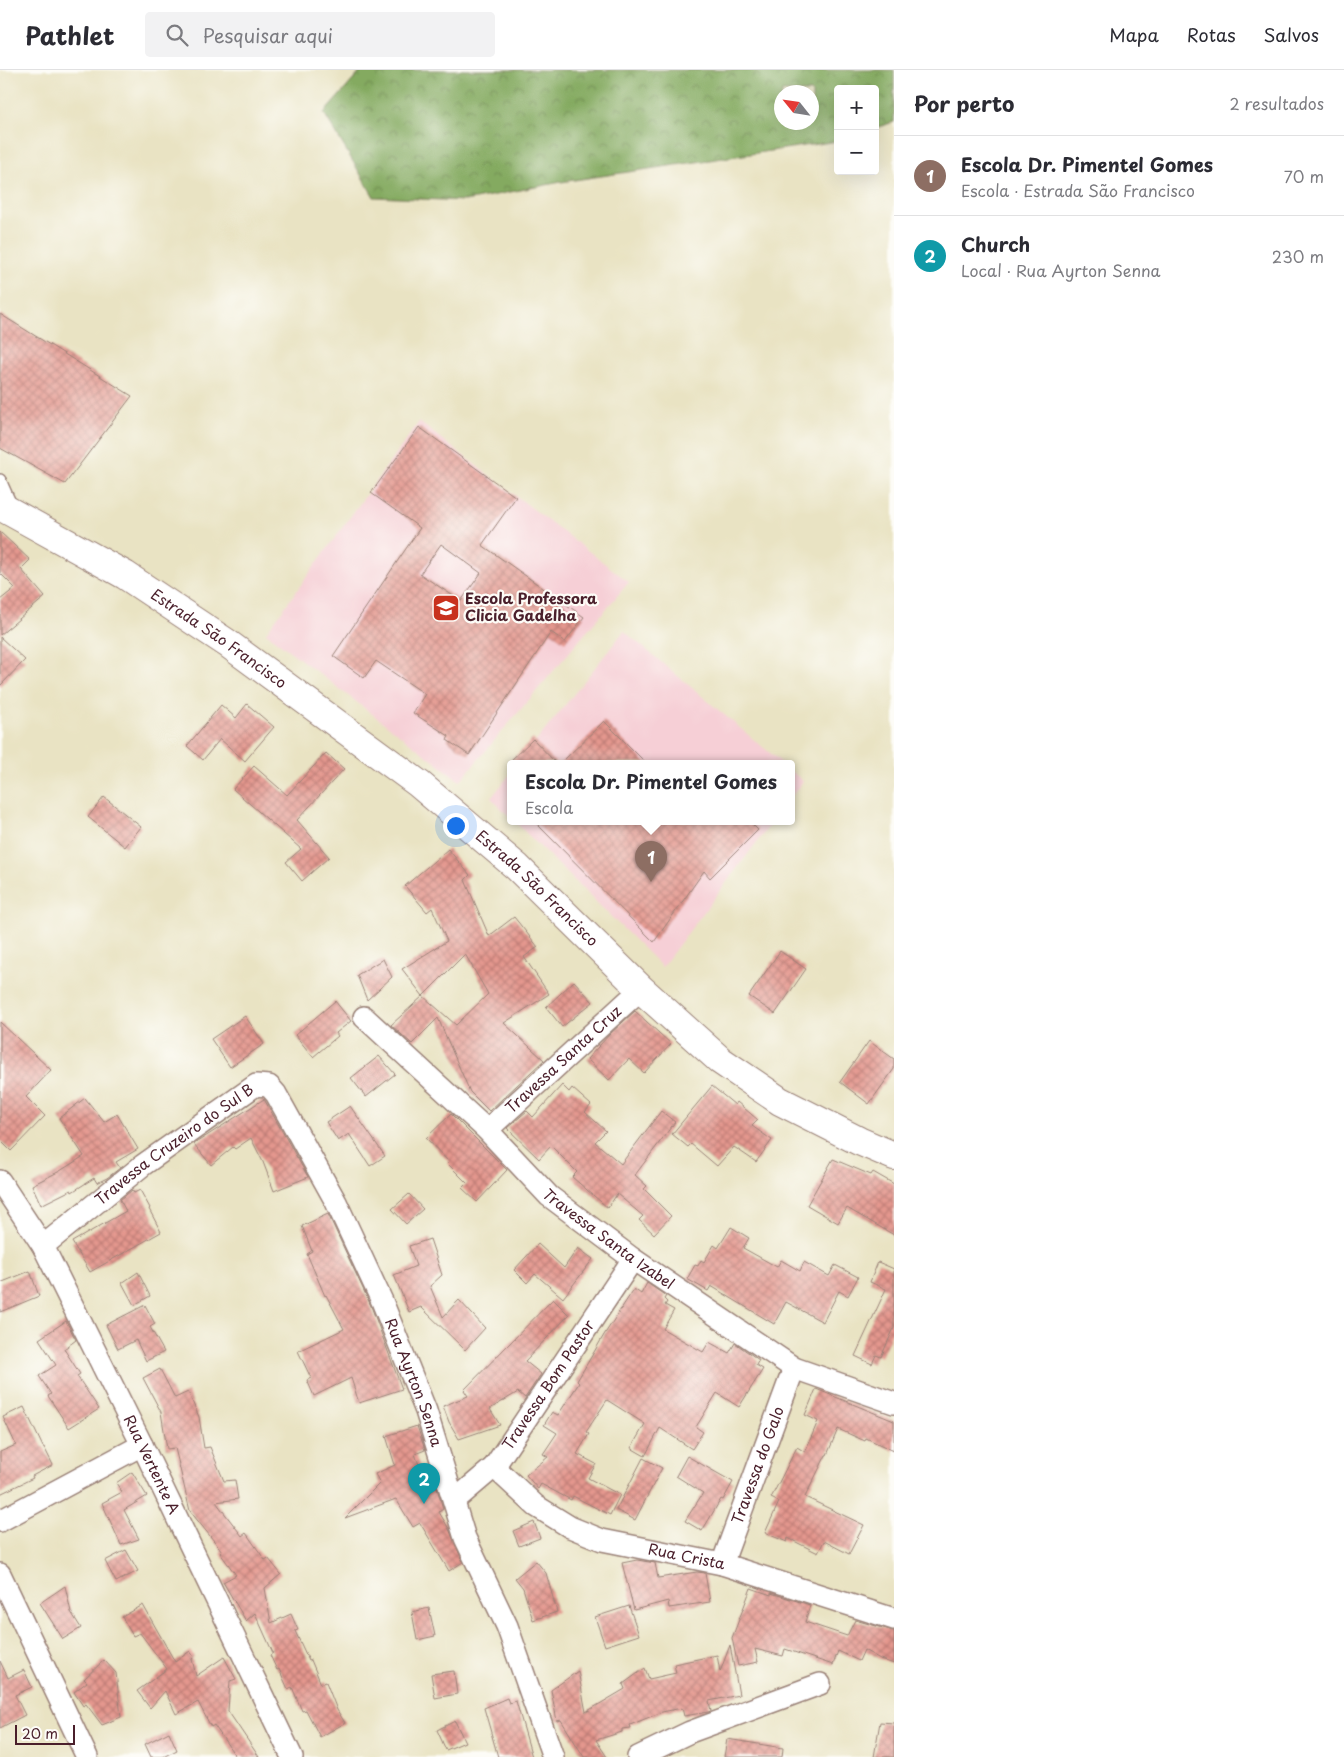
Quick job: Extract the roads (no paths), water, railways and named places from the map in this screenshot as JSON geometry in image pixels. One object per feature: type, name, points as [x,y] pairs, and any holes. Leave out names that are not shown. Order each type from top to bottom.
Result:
[{"type":"street","name":"Estrada São Francisco","points":[[7,510],[125,575],[203,627],[411,778],[517,867],[641,989],[721,1061],[780,1101],[859,1141],[894,1156]]},
{"type":"street","name":"Travessa Santa Cruz","points":[[487,1130],[641,989]]},
{"type":"street","name":"Travessa Santa Izabel","points":[[364,1017],[487,1130],[549,1196],[633,1259],[794,1368],[894,1403]]},
{"type":"street","name":"Travessa Cruzeiro do Sul B","points":[[43,1246],[143,1165],[256,1085],[269,1086],[276,1094],[296,1130]]},
{"type":"street","name":"Rua Ayrton Senna","points":[[296,1130],[336,1202],[382,1301],[426,1411],[465,1538],[507,1626],[553,1757]]},
{"type":"street","name":"Rua Vertente A","points":[[0,1180],[43,1246],[142,1445],[292,1757]]},
{"type":"street","name":"Travessa Bom Pastor","points":[[454,1501],[494,1467],[633,1259]]},
{"type":"street","name":"Travessa do Galo","points":[[722,1564],[794,1368]]},
{"type":"street","points":[[0,1521],[142,1445]]},
{"type":"street","name":"Rua Crista","points":[[494,1467],[536,1506],[578,1530],[602,1540],[722,1564],[894,1619]]},
{"type":"street","points":[[0,1574],[87,1757]]},
{"type":"street","points":[[638,1757],[690,1732],[820,1684]]},
{"type":"lane","points":[[0,480],[7,510]]},
{"type":"place","name":"Escola Professora Clicia Gadelha","points":[[446,608]]},
{"type":"place","name":"Escola Dr. Pimentel Gomes","points":[[651,882]]},
{"type":"place","name":"Church","points":[[424,1504]]}]
